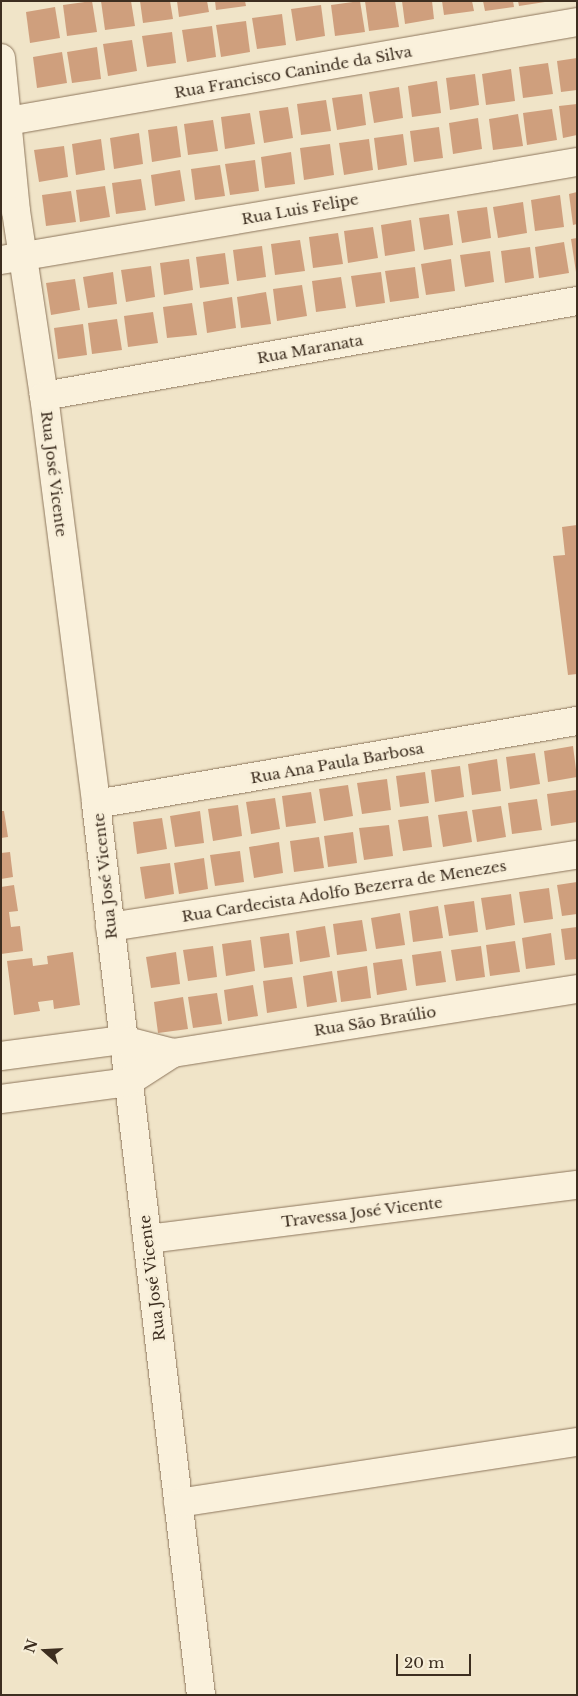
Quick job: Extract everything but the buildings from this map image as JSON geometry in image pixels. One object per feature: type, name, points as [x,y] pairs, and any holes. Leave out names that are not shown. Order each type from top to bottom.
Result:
[{"type":"street","name":"Rua Francisco Caninde da Silva","points":[[8,121],[577,22]]},
{"type":"street","name":"Rua José Vicente","points":[[1,58],[8,121],[9,212],[12,258],[44,396],[96,804],[201,1695]]},
{"type":"street","name":"Rua Luis Felipe","points":[[12,258],[577,162]]},
{"type":"street","name":"Rua Maranata","points":[[44,396],[577,301]]},
{"type":"street","name":"Rua Ana Paula Barbosa","points":[[96,804],[577,721]]},
{"type":"street","name":"Rua Cardecista Adolfo Bezerra de Menezes","points":[[110,927],[577,855]]},
{"type":"street","name":"Rua São Braúlio","points":[[1,1056],[123,1040],[173,1053],[577,989]]},
{"type":"street","name":"Rua São Braúlio","points":[[1,1099],[128,1082],[173,1053]]},
{"type":"street","name":"Travessa José Vicente","points":[[148,1239],[577,1185]]},
{"type":"street","points":[[178,1503],[577,1442]]}]
